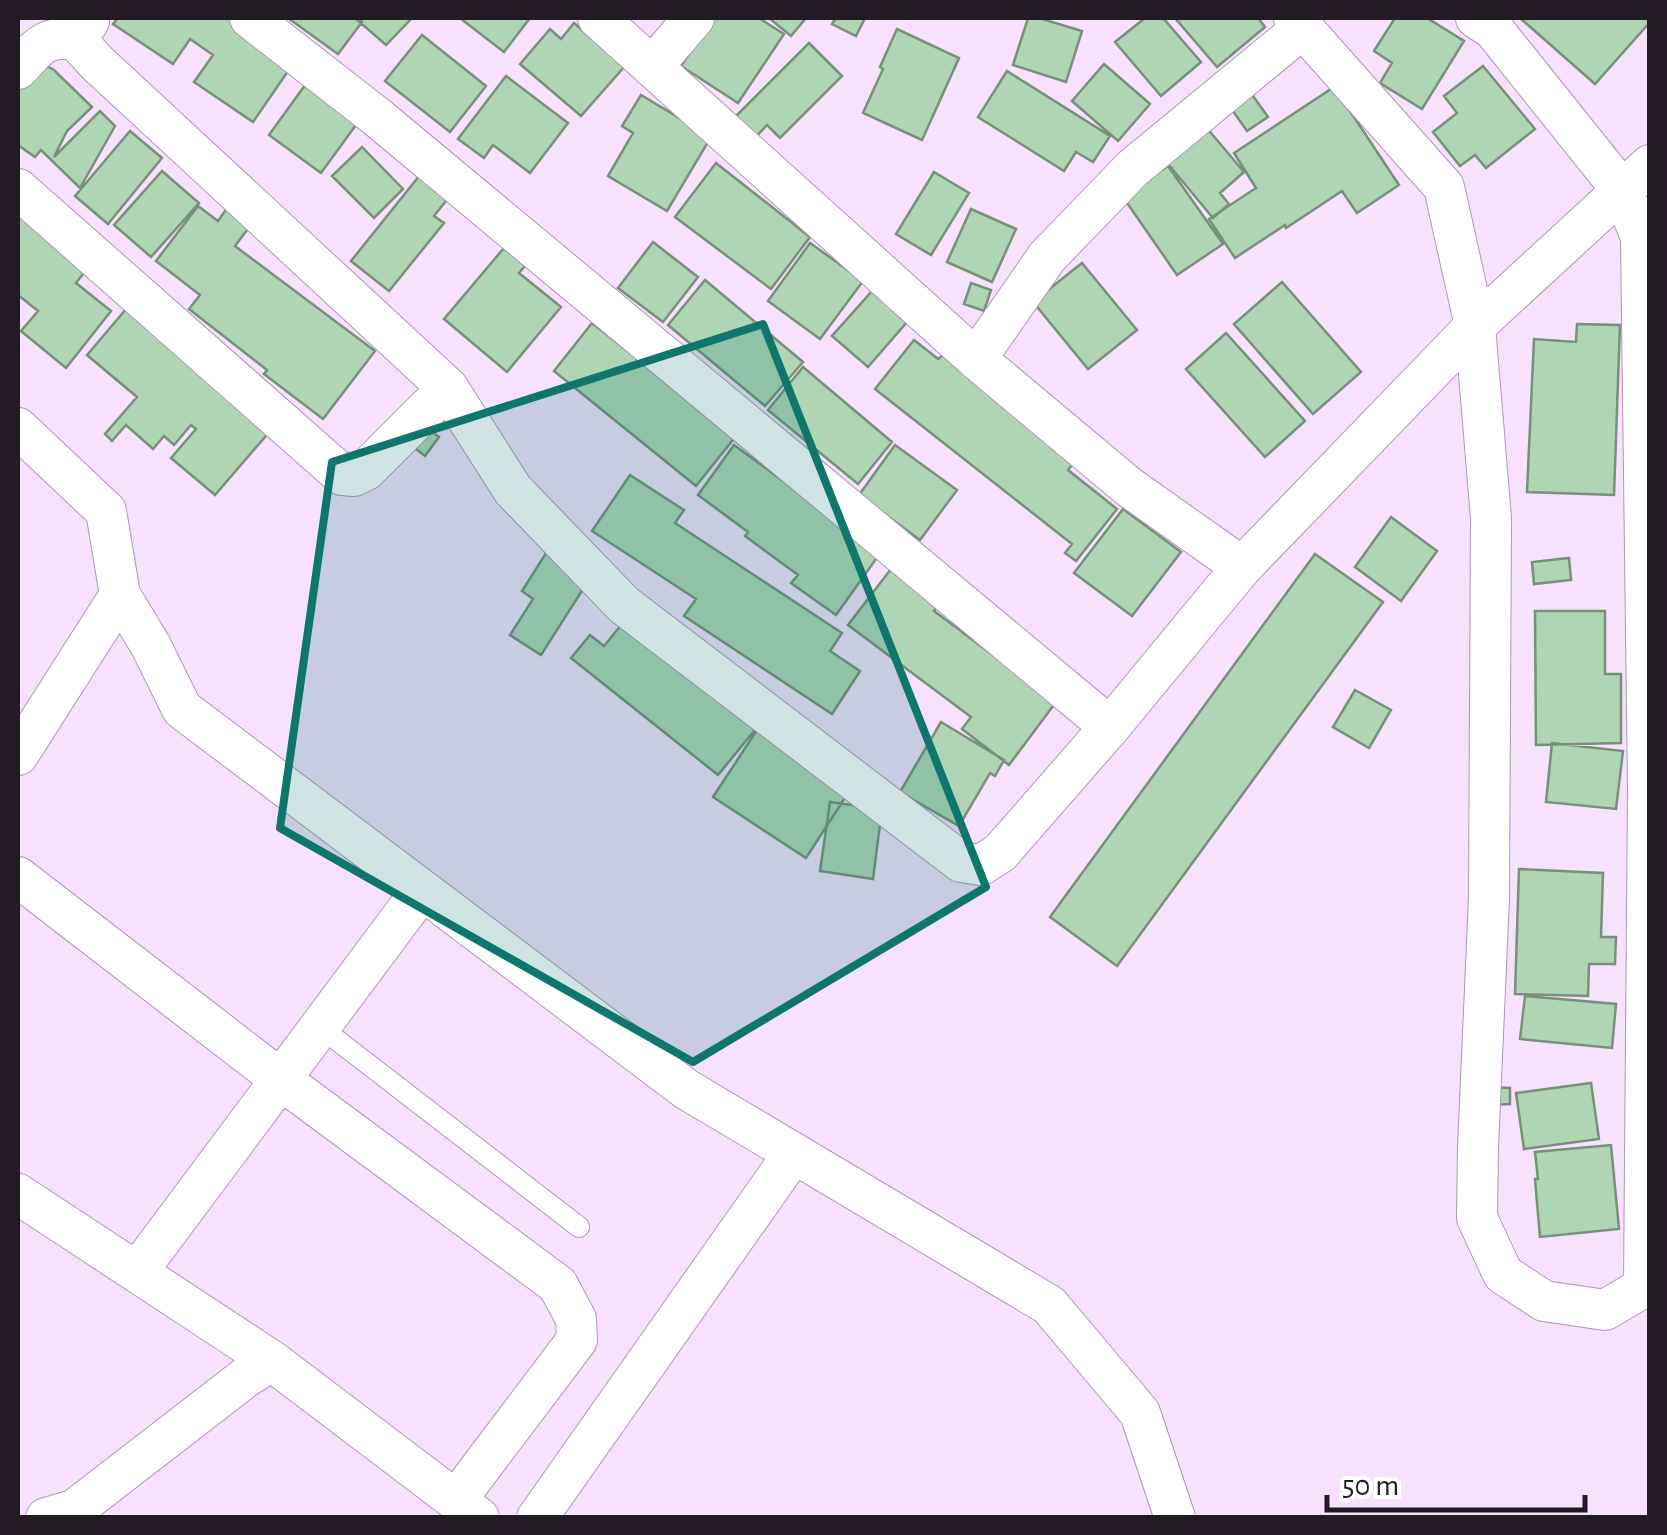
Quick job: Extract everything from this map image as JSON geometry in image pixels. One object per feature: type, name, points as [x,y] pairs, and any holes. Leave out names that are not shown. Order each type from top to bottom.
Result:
[{"type":"street","points":[[250,18],[378,118],[1110,727]]},
{"type":"street","points":[[598,18],[976,359],[1129,486],[1242,566]]},
{"type":"street","points":[[652,66],[694,18]]},
{"type":"street","points":[[976,359],[1046,256],[1133,168],[1299,23],[1444,186],[1476,326],[1491,518],[1489,898],[1477,1218],[1503,1274],[1544,1301],[1605,1310],[1644,1287],[1648,789],[1641,237],[1636,178],[1493,29],[1476,18]]},
{"type":"street","points":[[18,69],[42,44],[84,29],[97,63],[448,388],[512,490],[624,605],[961,862],[981,866],[1000,853],[1110,727],[1242,566],[1476,326],[1636,178]]},
{"type":"street","points":[[18,189],[342,475],[354,476],[366,470],[448,388]]},
{"type":"street","points":[[18,428],[106,512],[120,595],[182,709],[686,1088],[1048,1305],[1140,1413],[1176,1518]]},
{"type":"street","points":[[18,755],[120,595]]},
{"type":"street","points":[[18,877],[280,1079],[558,1285],[576,1318],[577,1340],[467,1509],[272,1361],[18,1194]]},
{"type":"street","points":[[137,1272],[422,890]]},
{"type":"street","points":[[538,1518],[794,1153]]},
{"type":"street","points":[[46,1518],[74,1510],[272,1361]]},
{"type":"lane","points":[[320,1027],[579,1227]]},
{"type":"highlighted area","points":[[763,324],[986,887],[693,1062],[280,828],[332,462]]},
{"type":"building","points":[[118,18],[238,18],[297,58],[253,122],[194,82],[213,55],[190,39],[173,64],[113,24]]},
{"type":"building","points":[[288,18],[356,18],[362,22],[338,54]]},
{"type":"building","points":[[355,18],[412,18],[386,45]]},
{"type":"building","points":[[462,18],[530,18],[504,52]]},
{"type":"building","points":[[713,18],[759,18],[784,34],[738,103],[681,66]]},
{"type":"building","points":[[769,18],[806,18],[791,36]]},
{"type":"building","points":[[836,18],[865,18],[856,36],[832,24]]},
{"type":"building","points":[[1028,18],[1082,31],[1066,82],[1013,65]]},
{"type":"building","points":[[1145,18],[1163,18],[1201,62],[1161,96],[1115,42]]},
{"type":"building","points":[[1175,18],[1258,18],[1265,27],[1217,67]]},
{"type":"building","points":[[1395,18],[1427,18],[1464,41],[1422,109],[1380,83],[1392,63],[1374,51]]},
{"type":"building","points":[[1520,18],[1648,18],[1650,22],[1595,84]]},
{"type":"building","points":[[574,23],[625,66],[581,116],[520,64],[550,29],[561,39]]},
{"type":"building","points":[[897,29],[959,58],[922,140],[863,113]]},
{"type":"building","points":[[422,35],[486,86],[450,132],[385,81]]},
{"type":"building","points":[[809,43],[842,76],[780,138],[767,125],[754,139],[734,118]]},
{"type":"building","points":[[41,63],[54,70],[92,107],[67,131],[54,157],[100,111],[115,126],[80,188],[41,150],[35,157],[18,145],[18,90]]},
{"type":"building","points":[[1104,64],[1150,104],[1118,141],[1072,101]]},
{"type":"building","points":[[1483,66],[1535,129],[1486,168],[1475,155],[1460,166],[1433,132],[1457,113],[1444,96]]},
{"type":"building","points":[[1007,71],[1110,136],[1093,162],[1076,152],[1064,171],[978,117]]},
{"type":"building","points":[[506,76],[568,123],[530,173],[493,145],[484,158],[458,139]]},
{"type":"building","points":[[308,81],[361,118],[321,173],[269,135]]},
{"type":"building","points":[[1334,87],[1399,185],[1357,213],[1342,191],[1235,258],[1209,219],[1256,188],[1234,153]]},
{"type":"building","points":[[1248,89],[1268,117],[1247,131],[1228,104]]},
{"type":"building","points":[[641,95],[711,137],[667,211],[608,176],[633,133],[622,126]]},
{"type":"building","points":[[1200,120],[1244,172],[1220,193],[1229,204],[1213,218],[1159,153]]},
{"type":"building","points":[[130,131],[162,158],[108,224],[75,196]]},
{"type":"building","points":[[362,147],[403,189],[374,218],[332,176]]},
{"type":"building","points":[[716,163],[810,237],[771,289],[675,217]]},
{"type":"building","points":[[1168,166],[1223,244],[1177,275],[1123,197]]},
{"type":"building","points":[[424,170],[453,192],[434,216],[444,223],[389,291],[351,261]]},
{"type":"building","points":[[162,171],[199,203],[151,257],[114,225]]},
{"type":"building","points":[[934,172],[969,193],[931,255],[896,234]]},
{"type":"building","points":[[18,200],[93,261],[76,283],[111,311],[66,368],[21,331],[38,311],[18,295]]},
{"type":"building","points":[[230,204],[253,222],[235,246],[375,351],[323,419],[189,309],[200,295],[156,261],[198,206],[218,221]]},
{"type":"building","points":[[971,209],[1016,229],[992,282],[947,262]]},
{"type":"building","points":[[509,242],[530,260],[519,273],[561,307],[507,372],[444,319]]},
{"type":"building","points":[[653,242],[698,277],[663,322],[618,288]]},
{"type":"building","points":[[810,243],[863,281],[820,339],[768,301]]},
{"type":"building","points":[[1082,263],[1137,330],[1088,369],[1033,302]]},
{"type":"building","points":[[705,280],[803,362],[765,406],[668,325]]},
{"type":"building","points":[[1282,282],[1361,372],[1313,414],[1234,324]]},
{"type":"building","points":[[971,283],[991,290],[984,311],[964,304]]},
{"type":"building","points":[[872,291],[907,322],[868,367],[832,336]]},
{"type":"building","points":[[127,308],[271,430],[215,495],[171,458],[196,429],[191,425],[174,445],[164,436],[153,449],[126,425],[112,441],[105,434],[137,397],[87,355]]},
{"type":"building","points":[[592,323],[736,436],[696,486],[554,371]]},
{"type":"building","points":[[1577,324],[1620,325],[1614,495],[1527,492],[1534,339],[1576,342]]},
{"type":"building","points":[[1226,333],[1305,421],[1265,457],[1186,369]]},
{"type":"building","points":[[914,340],[938,359],[943,355],[1076,460],[1068,470],[1117,509],[1076,561],[1065,553],[1072,544],[875,389]]},
{"type":"building","points":[[803,367],[892,442],[858,484],[768,410]]},
{"type":"building","points":[[425,427],[439,437],[425,456],[411,445]]},
{"type":"building","points":[[734,445],[881,552],[836,615],[791,583],[798,575],[698,495]]},
{"type":"building","points":[[895,445],[957,490],[920,540],[859,495]]},
{"type":"building","points":[[630,475],[684,510],[675,523],[842,633],[830,651],[860,671],[832,714],[684,616],[696,599],[592,531]]},
{"type":"building","points":[[1123,509],[1181,552],[1132,616],[1074,573]]},
{"type":"building","points":[[1391,517],[1437,551],[1401,601],[1355,567]]},
{"type":"building","points":[[548,550],[590,578],[541,655],[510,635],[533,599],[522,591]]},
{"type":"building","points":[[1315,554],[1383,602],[1117,966],[1050,917]]},
{"type":"building","points":[[1569,558],[1571,580],[1534,584],[1532,562]]},
{"type":"building","points":[[891,569],[939,604],[934,611],[1056,702],[1009,765],[962,729],[971,717],[848,625]]},
{"type":"building","points":[[1535,611],[1605,611],[1605,674],[1621,674],[1621,743],[1536,745]]},
{"type":"building","points":[[631,613],[763,720],[718,775],[571,658],[590,635],[604,646]]},
{"type":"building","points":[[1355,690],[1391,710],[1369,748],[1333,727]]},
{"type":"building","points":[[941,722],[1004,760],[995,776],[990,773],[959,826],[900,792]]},
{"type":"building","points":[[757,730],[850,790],[806,858],[713,797]]},
{"type":"building","points":[[1552,743],[1623,751],[1616,809],[1546,802]]},
{"type":"building","points":[[830,802],[882,809],[873,879],[820,871]]},
{"type":"building","points":[[1519,869],[1603,873],[1601,937],[1616,937],[1615,964],[1589,964],[1588,996],[1515,994]]},
{"type":"building","points":[[1525,996],[1616,1004],[1612,1048],[1520,1039]]},
{"type":"building","points":[[1591,1083],[1599,1139],[1524,1149],[1516,1093]]},
{"type":"building","points":[[1491,1087],[1510,1088],[1510,1104],[1491,1105]]},
{"type":"building","points":[[1611,1145],[1619,1229],[1540,1237],[1535,1152]]}]
